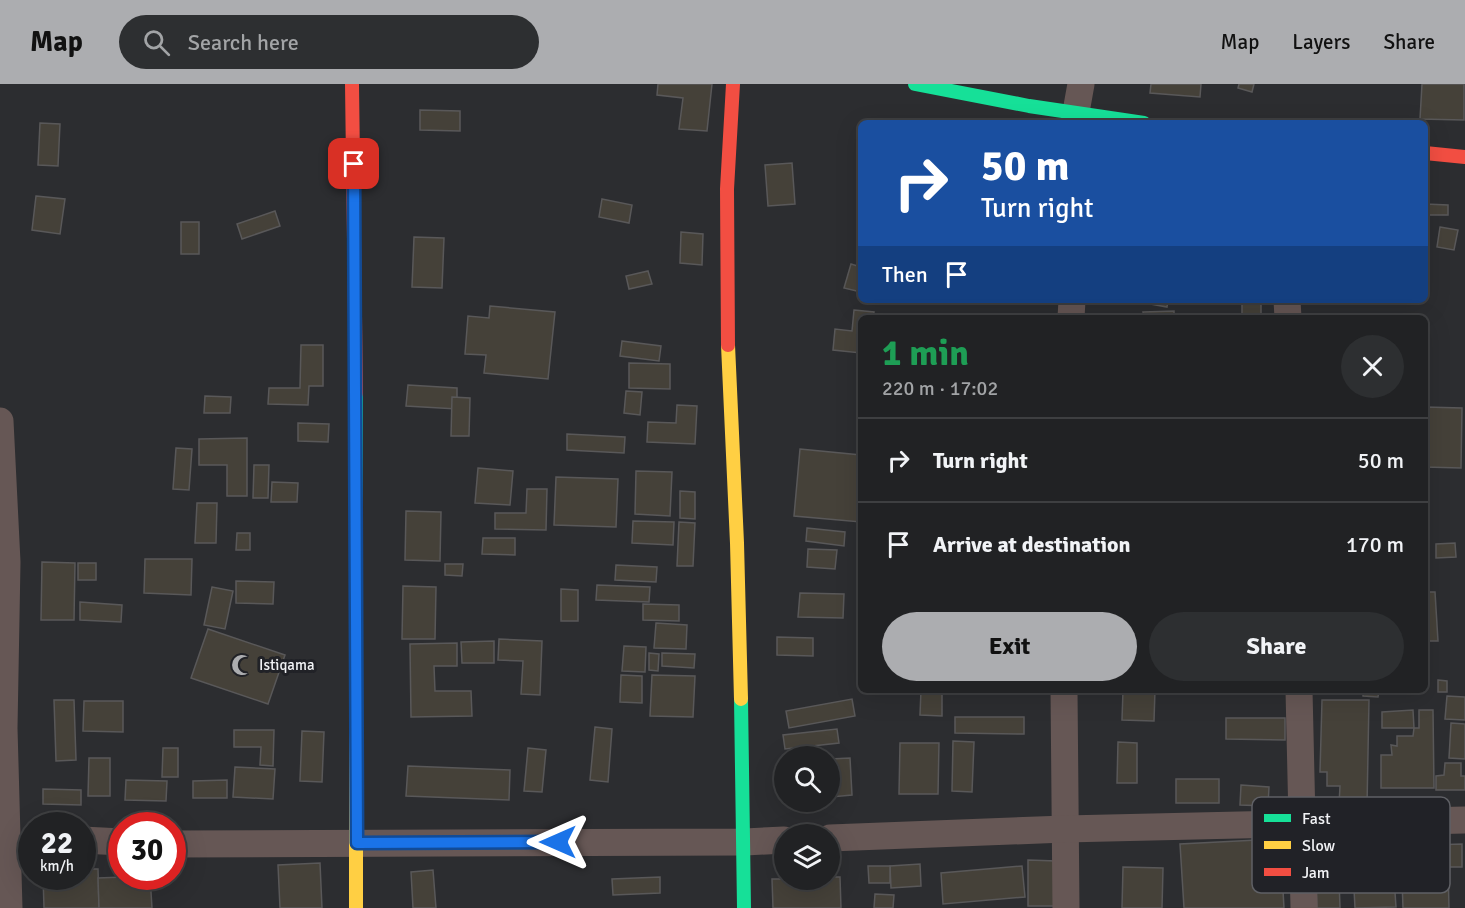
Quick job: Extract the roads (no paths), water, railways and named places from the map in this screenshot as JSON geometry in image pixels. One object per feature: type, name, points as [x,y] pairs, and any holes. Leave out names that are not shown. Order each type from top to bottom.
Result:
[{"type":"street","points":[[352,84],[356,369],[356,908]]},
{"type":"street","points":[[733,84],[725,235],[745,842],[744,908]]},
{"type":"street","points":[[915,84],[1074,119],[1092,120]]},
{"type":"street","points":[[1074,119],[1081,84]]},
{"type":"street","points":[[1428,153],[1465,157]]},
{"type":"street","points":[[0,435],[7,562],[2,728],[18,826]]},
{"type":"street","points":[[1064,693],[1066,908]]},
{"type":"street","points":[[1299,693],[1301,797]]},
{"type":"street","points":[[1450,820],[1465,820]]},
{"type":"street","points":[[840,838],[1252,824]]},
{"type":"street","points":[[186,844],[774,841]]},
{"type":"street","points":[[9,908],[18,851]]},
{"type":"street","points":[[1303,893],[1304,908]]},
{"type":"place","name":"Istiqama","points":[[242,665]]}]
